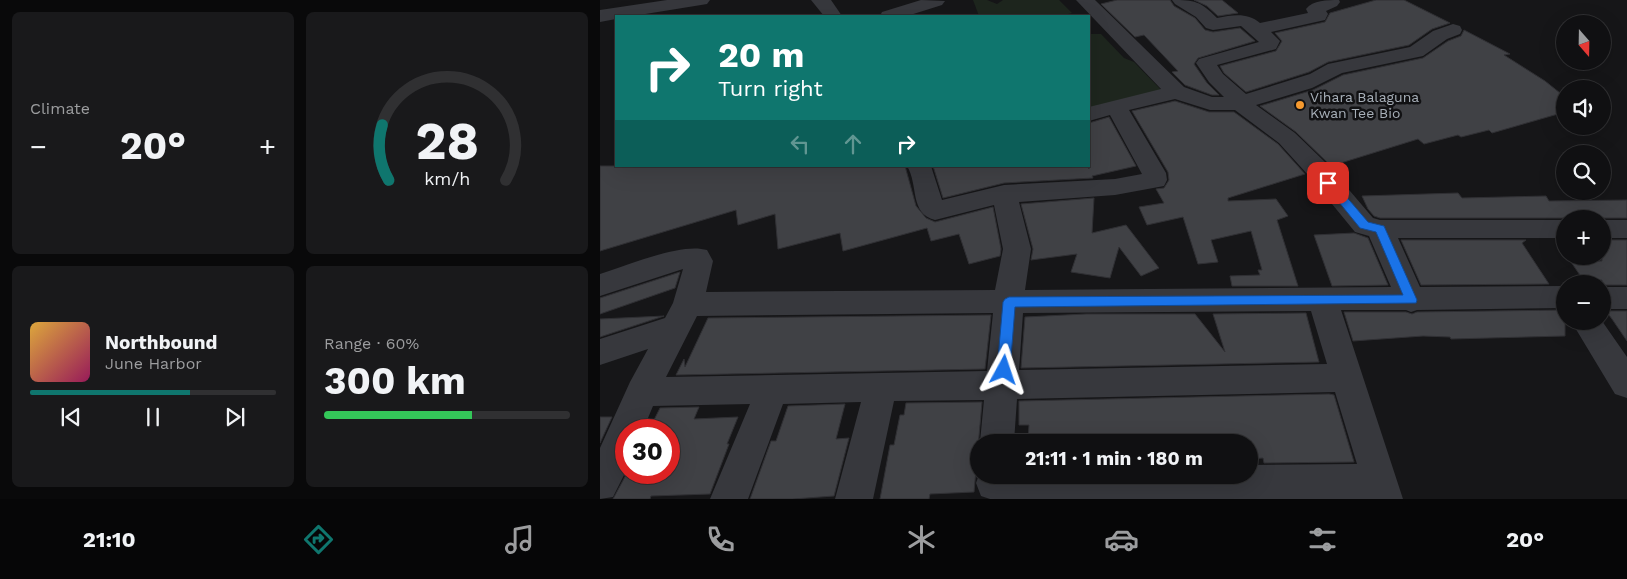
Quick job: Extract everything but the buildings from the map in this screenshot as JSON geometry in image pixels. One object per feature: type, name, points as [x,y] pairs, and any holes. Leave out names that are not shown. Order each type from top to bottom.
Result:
[{"type":"street","points":[[600,16],[701,0]]},
{"type":"street","points":[[712,0],[712,15]]},
{"type":"street","points":[[820,0],[828,7],[832,15]]},
{"type":"street","points":[[892,15],[936,0]]},
{"type":"street","points":[[1181,0],[1213,24],[1244,20],[1250,22],[1270,41],[1270,45],[1208,60],[1206,63],[1216,78],[1242,104],[1287,138],[1318,170],[1364,225],[1380,229],[1556,229]]},
{"type":"street","points":[[1091,1],[1176,92],[1210,103],[1242,104],[1320,78],[1335,68],[1416,52],[1440,35],[1453,30]]},
{"type":"street","points":[[1257,29],[1318,16],[1319,14],[1315,9],[1331,2]]},
{"type":"street","points":[[1090,114],[1176,92]]},
{"type":"street","points":[[920,167],[932,209],[935,211],[1004,194],[1115,188],[1155,180],[1154,173],[1116,107]]},
{"type":"street","points":[[998,434],[1009,302],[1017,249],[1004,194]]},
{"type":"street","points":[[1380,229],[1411,300]]},
{"type":"street","points":[[1611,229],[1627,229]]},
{"type":"street","points":[[600,285],[681,258],[697,257],[699,261],[676,328],[642,392],[603,474]]},
{"type":"street","points":[[600,352],[676,328],[1009,302],[1556,298]]},
{"type":"street","points":[[1611,298],[1627,298]]},
{"type":"street","points":[[993,486],[1383,491],[1323,300]]},
{"type":"street","points":[[1592,330],[1627,384]]},
{"type":"street","points":[[642,392],[1348,378]]},
{"type":"street","points":[[854,499],[881,388]]},
{"type":"street","points":[[729,499],[772,390]]},
{"type":"shaded area","points":[[973,0],[987,0],[997,4],[1003,0],[1059,0],[1072,13],[1065,15],[979,15]]},
{"type":"shaded area","points":[[1090,34],[1101,34],[1124,58],[1134,62],[1167,96],[1090,116]]},
{"type":"place","name":"Vihara Balaguna Kwan Tee Bio","points":[[1300,105]]},
{"type":"route","points":[[1004,370],[1009,302],[1411,300],[1380,229],[1364,225],[1328,183]]}]
